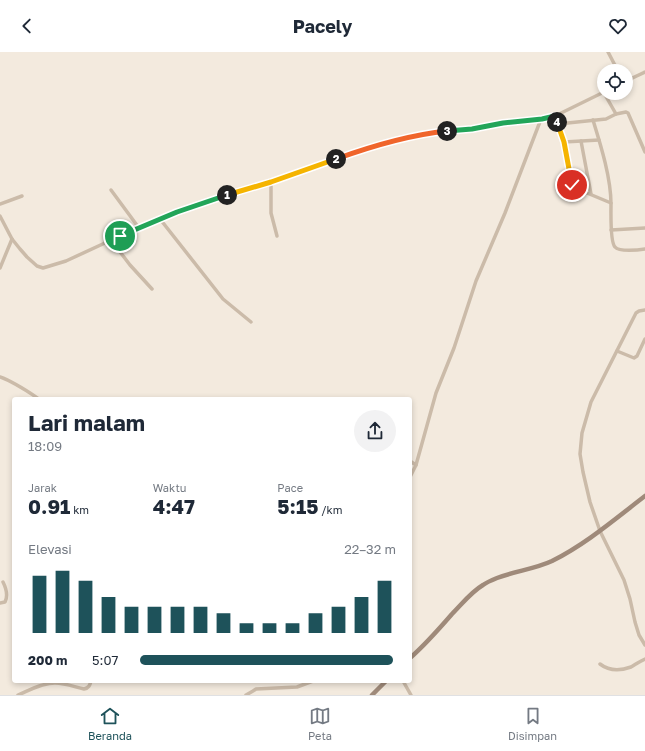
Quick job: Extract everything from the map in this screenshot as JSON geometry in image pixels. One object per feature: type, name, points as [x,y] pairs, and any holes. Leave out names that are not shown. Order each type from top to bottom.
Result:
[{"type":"street","points":[[608,52],[614,64]]},
{"type":"street","points":[[633,78],[645,72]]},
{"type":"street","points":[[0,216],[12,239],[27,257],[37,266],[43,268],[66,261],[177,212],[271,182],[364,149],[414,136],[542,119],[555,116],[597,96]]},
{"type":"street","points":[[608,100],[616,114]]},
{"type":"street","points":[[558,124],[608,118],[625,112],[628,113],[645,152]]},
{"type":"street","points":[[555,116],[564,142],[572,185],[575,188],[611,203]]},
{"type":"street","points":[[412,473],[416,465],[436,393],[454,348],[476,281],[506,213],[542,119]]},
{"type":"street","points":[[593,120],[608,178],[611,203],[611,230],[615,248],[632,250],[645,249]]},
{"type":"street","points":[[564,142],[599,140]]},
{"type":"street","points":[[581,141],[591,194]]},
{"type":"street","points":[[271,182],[271,213],[277,236]]},
{"type":"street","points":[[111,190],[140,228]]},
{"type":"street","points":[[0,204],[22,196]]},
{"type":"street","points":[[160,219],[223,299],[251,322]]},
{"type":"street","points":[[611,230],[645,228]]},
{"type":"street","points":[[0,268],[12,239]]},
{"type":"street","points":[[111,240],[130,265],[152,289]]},
{"type":"street","points":[[645,310],[636,313],[591,402],[582,433],[580,454],[590,502],[600,531],[624,580],[639,635],[645,645]]},
{"type":"street","points":[[617,351],[636,358],[645,339]]},
{"type":"street","points":[[0,377],[7,379],[36,397]]},
{"type":"street","points":[[412,462],[416,465]]},
{"type":"street","points":[[412,656],[420,650],[463,603],[485,583],[502,576],[551,561],[566,553],[600,531],[645,496]]},
{"type":"street","points":[[0,603],[5,602],[6,599],[6,589],[3,582]]},
{"type":"street","points":[[600,664],[605,668],[614,670],[630,667],[645,659]]},
{"type":"street","points":[[18,695],[50,683]]},
{"type":"street","points":[[60,683],[84,689],[87,688],[90,683]]},
{"type":"street","points":[[246,695],[256,689],[297,687],[308,683]]},
{"type":"street","points":[[372,695],[384,683]]},
{"type":"street","points":[[404,683],[411,695]]},
{"type":"route","points":[[120,236],[177,212],[254,188],[370,147],[414,136],[472,129],[555,116],[564,142],[572,185]]}]
